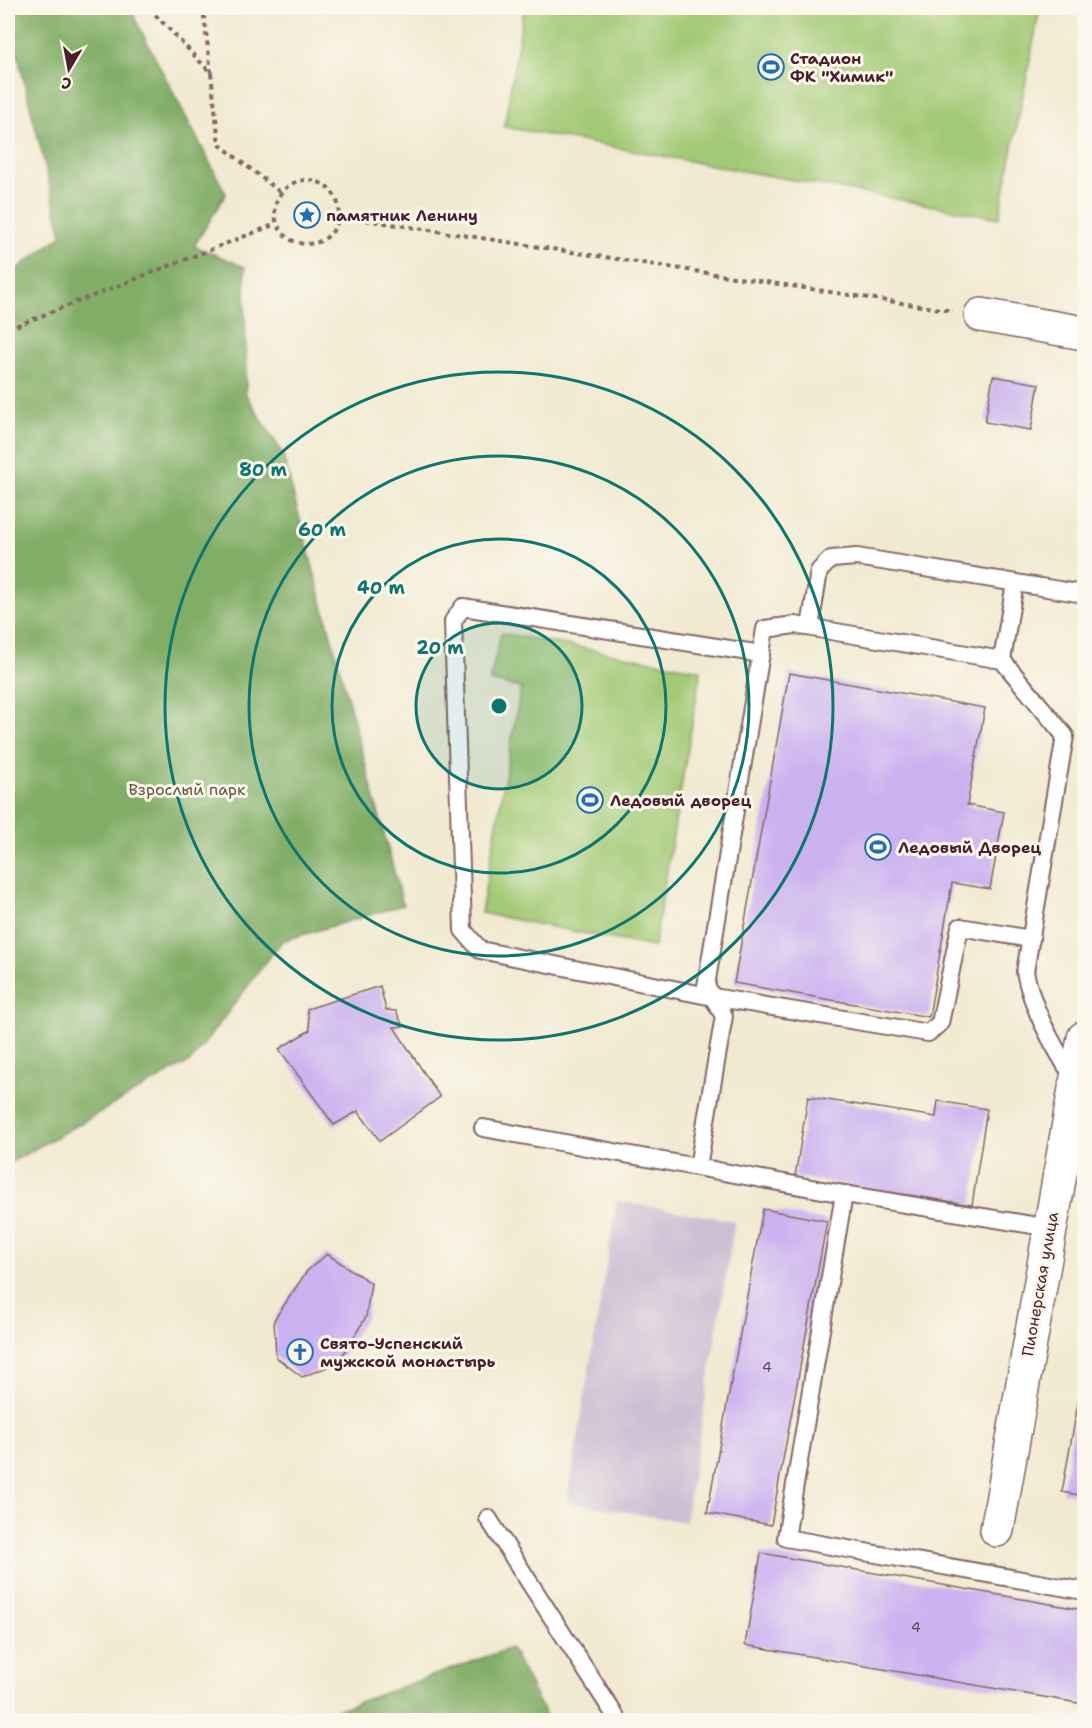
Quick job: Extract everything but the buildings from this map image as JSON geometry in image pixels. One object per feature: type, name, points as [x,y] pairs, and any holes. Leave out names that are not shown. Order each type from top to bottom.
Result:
[{"type":"street","points":[[981,315],[1084,333]]},
{"type":"street","name":"Пионерская улица","points":[[997,1530],[1082,1053]]},
{"type":"lane","points":[[810,627],[819,571],[831,559],[857,557],[1084,594]]},
{"type":"lane","points":[[1002,660],[1015,583]]},
{"type":"lane","points":[[761,654],[464,607],[453,621],[463,930],[480,950],[713,997],[928,1033],[940,1023],[960,927],[1030,939]]},
{"type":"lane","points":[[698,1167],[724,1016],[706,986],[765,629],[795,625],[1002,660],[1065,736],[1025,972],[1030,994],[1048,1036],[1066,1066],[1082,1053]]},
{"type":"lane","points":[[483,1128],[844,1194],[1050,1228]]},
{"type":"lane","points":[[844,1194],[786,1538],[1084,1591]]},
{"type":"lane","points":[[488,1518],[618,1720]]},
{"type":"path","points":[[149,8],[211,73]]},
{"type":"path","points":[[203,8],[219,144],[281,193]]},
{"type":"path","points":[[309,180],[328,187],[339,205],[339,216],[331,234],[322,241],[301,244],[290,240],[282,233],[276,224],[274,213],[276,202],[288,186],[298,181],[309,180]]},
{"type":"path","points":[[339,216],[981,315]]},
{"type":"path","points":[[8,329],[276,224]]},
{"type":"shaded area","points":[[617,1201],[735,1221],[685,1522],[567,1502]]},
{"type":"green space","name":"Взрослый парк","points":[[8,8],[137,8],[134,17],[226,194],[194,246],[245,267],[246,395],[282,452],[403,905],[282,941],[191,1061],[8,1164],[8,274],[62,235],[8,16]]},
{"type":"green space","name":"Стадион ФК \"Химик\"","points":[[524,8],[1040,8],[999,218],[504,127]]},
{"type":"green space","name":"Ледовый дворец","points":[[501,633],[701,670],[654,947],[481,913],[521,688],[490,681]]},
{"type":"green space","points":[[511,1648],[548,1720],[308,1720]]},
{"type":"place","name":"Стадион ФК \"Химик\"","points":[[771,67]]},
{"type":"place","name":"памятник Ленину","points":[[307,215]]},
{"type":"place","name":"Ледовый дворец","points":[[590,800]]},
{"type":"place","name":"Ледовый Дворец","points":[[878,847]]},
{"type":"place","name":"Свято-Успенский мужской монастырь","points":[[300,1352]]}]
